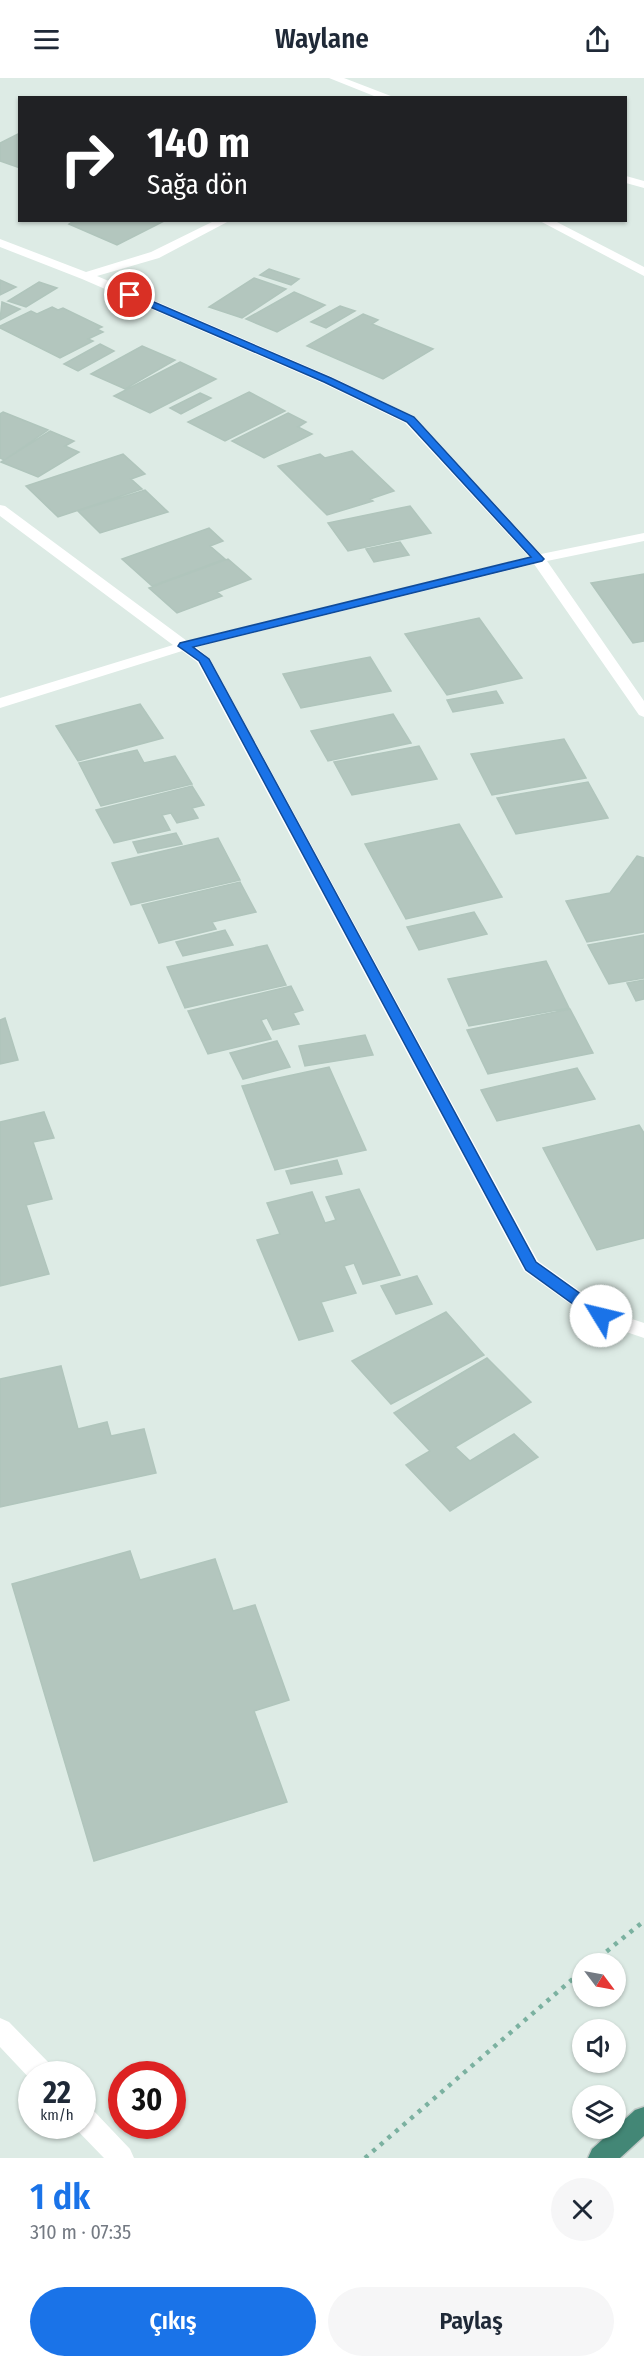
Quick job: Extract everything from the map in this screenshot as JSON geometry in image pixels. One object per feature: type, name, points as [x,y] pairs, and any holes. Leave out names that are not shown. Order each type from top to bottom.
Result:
[{"type":"highway","points":[[601,2158],[644,2119]]},
{"type":"street","points":[[334,78],[386,96]]},
{"type":"street","points":[[627,179],[644,185]]},
{"type":"street","points":[[87,276],[155,255],[222,222]]},
{"type":"street","points":[[547,222],[644,272]]},
{"type":"street","points":[[0,243],[87,276],[327,380],[410,420],[538,559],[644,712]]},
{"type":"street","points":[[0,509],[203,659],[531,1266],[601,1316],[644,1331]]},
{"type":"street","points":[[0,702],[184,646],[538,559],[644,537]]},
{"type":"street","points":[[0,2030],[30,2061]]},
{"type":"street","points":[[96,2132],[121,2158]]},
{"type":"path","points":[[605,1953],[644,1921]]},
{"type":"path","points":[[366,2158],[572,1980]]},
{"type":"building","points":[[18,134],[18,167],[0,161],[0,143]]},
{"type":"building","points":[[72,222],[162,222],[117,245],[69,224]]},
{"type":"building","points":[[269,269],[299,279],[291,285],[260,275]]},
{"type":"building","points":[[254,278],[286,289],[242,318],[209,307]]},
{"type":"building","points":[[0,280],[16,287],[0,295]]},
{"type":"building","points":[[39,282],[57,288],[26,307],[8,301]]},
{"type":"building","points":[[294,292],[325,305],[277,332],[246,319]]},
{"type":"building","points":[[2,302],[20,309],[0,320]]},
{"type":"building","points":[[340,306],[355,311],[326,328],[311,322]]},
{"type":"building","points":[[52,307],[58,310],[63,308],[102,327],[97,329],[103,332],[88,339],[93,341],[60,358],[0,328],[31,311],[37,314]]},
{"type":"building","points":[[363,314],[378,320],[372,324],[433,349],[383,379],[307,346]]},
{"type":"building","points":[[100,344],[114,351],[78,371],[64,364]]},
{"type":"building","points":[[142,346],[175,360],[125,389],[91,374]]},
{"type":"building","points":[[180,362],[216,379],[150,413],[114,396]]},
{"type":"building","points":[[249,392],[285,411],[225,441],[188,422]]},
{"type":"building","points":[[200,393],[211,398],[181,414],[170,408]]},
{"type":"building","points":[[3,412],[48,430],[4,460],[0,458],[0,414]]},
{"type":"building","points":[[288,413],[306,422],[298,427],[312,434],[264,458],[232,441]]},
{"type":"building","points":[[50,431],[74,441],[65,446],[79,452],[38,477],[1,462]]},
{"type":"building","points":[[352,451],[394,491],[370,499],[373,501],[327,515],[278,466],[320,454],[325,458]]},
{"type":"building","points":[[123,454],[145,474],[131,479],[142,489],[58,517],[26,486]]},
{"type":"building","points":[[145,490],[168,512],[100,533],[78,511]]},
{"type":"building","points":[[410,506],[431,533],[348,551],[328,523]]},
{"type":"building","points":[[209,528],[223,541],[210,546],[225,559],[152,586],[122,559]]},
{"type":"building","points":[[400,542],[409,555],[374,562],[366,549]]},
{"type":"building","points":[[228,559],[251,579],[217,592],[222,596],[177,613],[149,588]]},
{"type":"building","points":[[644,574],[644,641],[633,643],[591,583]]},
{"type":"building","points":[[479,618],[522,678],[447,695],[405,634]]},
{"type":"building","points":[[370,657],[391,691],[301,708],[283,674]]},
{"type":"building","points":[[496,691],[503,703],[453,712],[447,700]]},
{"type":"building","points":[[140,704],[163,738],[78,761],[56,726]]},
{"type":"building","points":[[393,714],[411,743],[328,761],[311,731]]},
{"type":"building","points":[[564,739],[586,778],[492,795],[471,754]]},
{"type":"building","points":[[419,746],[437,779],[352,795],[334,762]]},
{"type":"building","points":[[137,750],[144,763],[175,756],[192,784],[101,806],[79,763]]},
{"type":"building","points":[[588,782],[608,818],[516,834],[497,798]]},
{"type":"building","points":[[192,786],[204,805],[192,808],[198,818],[177,823],[171,813],[162,815],[170,830],[114,843],[96,810]]},
{"type":"building","points":[[459,824],[502,897],[406,919],[365,844]]},
{"type":"building","points":[[176,833],[182,844],[138,853],[133,842]]},
{"type":"building","points":[[218,838],[240,880],[131,905],[112,863]]},
{"type":"building","points":[[637,856],[644,858],[644,932],[587,942],[566,901],[610,893]]},
{"type":"building","points":[[240,882],[256,912],[212,922],[216,929],[159,943],[142,905]]},
{"type":"building","points":[[474,912],[487,934],[419,950],[407,927]]},
{"type":"building","points":[[225,930],[233,945],[183,956],[176,942]]},
{"type":"building","points":[[644,935],[644,978],[609,984],[588,945]]},
{"type":"building","points":[[267,945],[286,985],[185,1008],[167,967]]},
{"type":"building","points":[[546,961],[569,1008],[469,1026],[448,979]]},
{"type":"building","points":[[644,980],[644,999],[636,1001],[627,983]]},
{"type":"building","points":[[291,986],[303,1010],[293,1013],[299,1024],[273,1030],[267,1018],[261,1020],[271,1039],[208,1054],[188,1011]]},
{"type":"building","points":[[570,1009],[593,1053],[488,1074],[467,1030]]},
{"type":"building","points":[[5,1018],[18,1060],[0,1064],[0,1020]]},
{"type":"building","points":[[365,1035],[373,1055],[305,1066],[299,1046]]},
{"type":"building","points":[[277,1041],[290,1067],[243,1079],[230,1053]]},
{"type":"building","points":[[329,1067],[366,1150],[275,1170],[242,1086]]},
{"type":"building","points":[[577,1068],[595,1099],[497,1121],[481,1090]]},
{"type":"building","points":[[44,1112],[54,1138],[33,1142],[52,1199],[26,1205],[49,1274],[0,1286],[0,1122]]},
{"type":"building","points":[[639,1125],[644,1133],[644,1238],[597,1250],[543,1148]]},
{"type":"building","points":[[337,1160],[342,1174],[291,1184],[286,1171]]},
{"type":"building","points":[[359,1189],[400,1275],[363,1284],[354,1263],[344,1266],[356,1293],[321,1302],[333,1331],[299,1340],[257,1240],[280,1234],[267,1203],[312,1192],[325,1223],[336,1220],[326,1197]]},
{"type":"building","points":[[417,1276],[432,1304],[396,1314],[381,1286]]},
{"type":"building","points":[[446,1312],[484,1355],[391,1404],[352,1361]]},
{"type":"building","points":[[487,1358],[531,1402],[455,1447],[470,1461],[514,1434],[538,1457],[450,1511],[406,1465],[430,1451],[394,1413]]},
{"type":"building","points":[[61,1366],[78,1429],[107,1422],[111,1436],[144,1429],[156,1473],[0,1507],[0,1379]]},
{"type":"building","points":[[130,1551],[140,1580],[215,1559],[233,1611],[255,1605],[289,1700],[254,1711],[287,1802],[94,1861],[12,1584]]},
{"type":"route","points":[[130,295],[327,380],[410,420],[538,559],[184,646],[203,659],[531,1266],[601,1316]]}]
